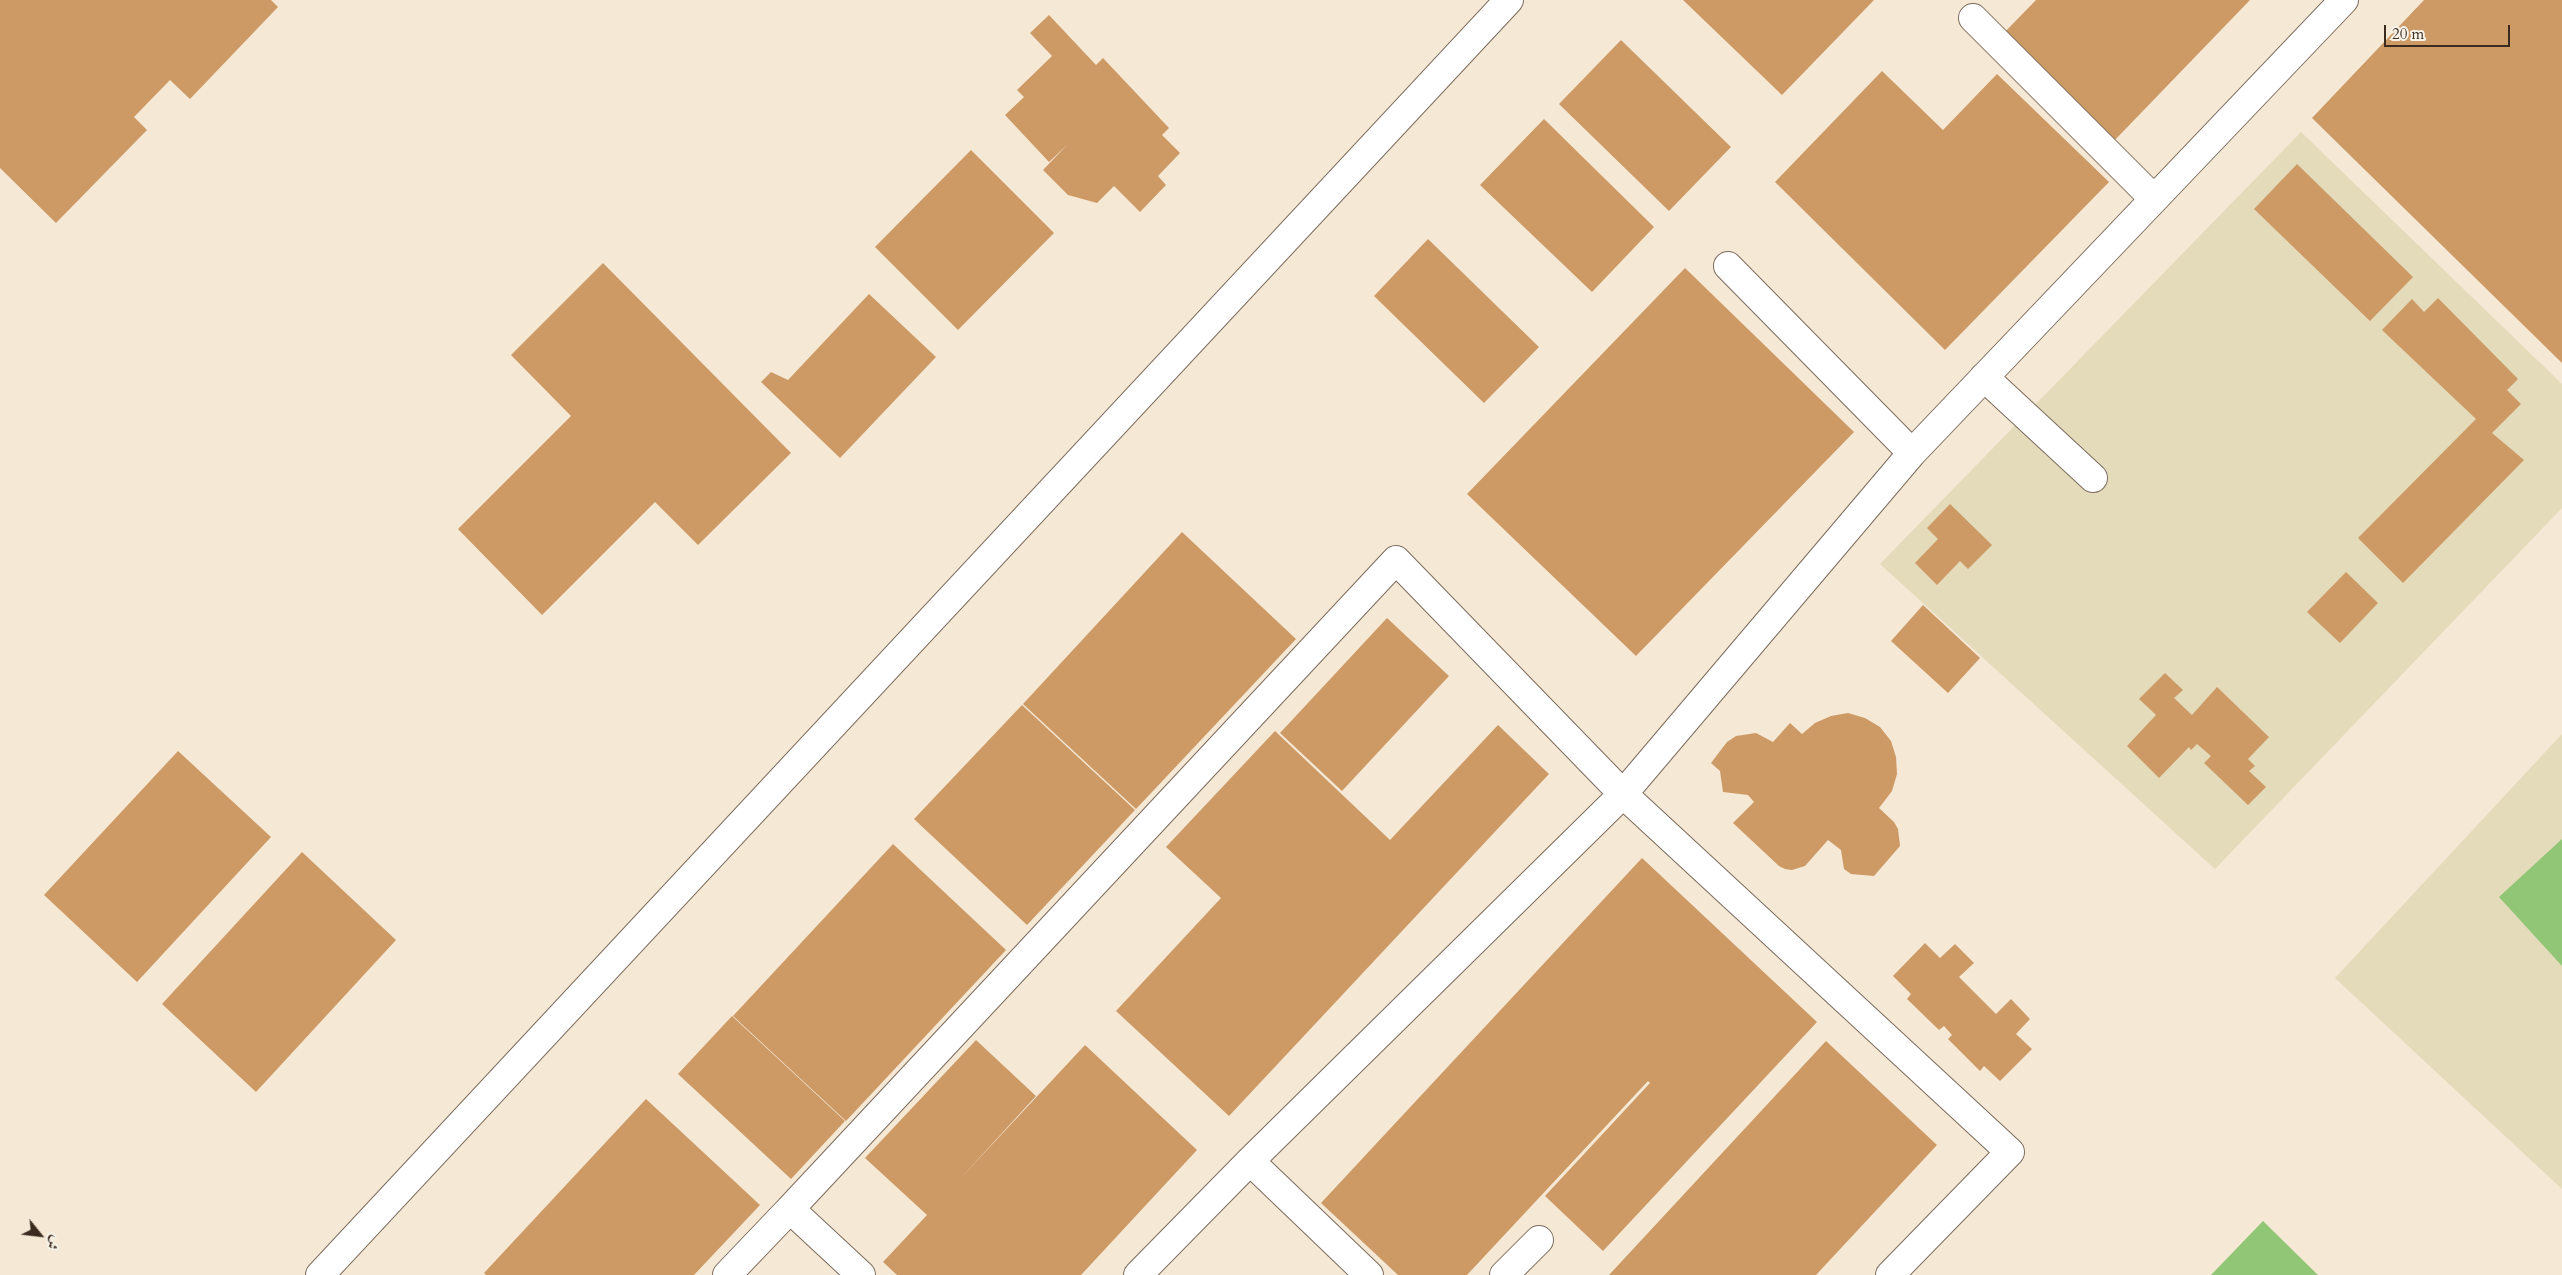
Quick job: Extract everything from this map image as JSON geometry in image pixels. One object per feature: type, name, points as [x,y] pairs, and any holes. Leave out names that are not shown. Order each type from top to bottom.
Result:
[{"type":"street","points":[[320,1275],[1509,0]]},
{"type":"street","points":[[1138,1275],[1250,1161],[1623,794],[1912,453],[2344,0]]},
{"type":"street","points":[[1973,18],[2154,199]]},
{"type":"street","points":[[1728,266],[1912,453]]},
{"type":"street","points":[[1984,377],[2093,478]]},
{"type":"street","points":[[727,1275],[1396,560],[1623,794],[2010,1152],[1890,1275]]},
{"type":"street","points":[[1250,1161],[1369,1275]]},
{"type":"street","points":[[790,1209],[861,1275]]},
{"type":"street","points":[[1504,1275],[1539,1240]]},
{"type":"shaded area","points":[[2301,132],[2562,384],[2562,508],[2215,869],[1880,564]]},
{"type":"shaded area","points":[[2562,734],[2562,1189],[2335,978]]},
{"type":"green space","points":[[2562,839],[2562,966],[2499,897]]},
{"type":"green space","points":[[2263,1221],[2318,1275],[2211,1275]]},
{"type":"building","points":[[0,0],[271,0],[278,7],[190,99],[170,80],[134,117],[147,130],[56,223],[0,168]]},
{"type":"building","points":[[1683,0],[1874,0],[1782,95]]},
{"type":"building","points":[[2036,0],[2250,0],[2112,143],[2001,36]]},
{"type":"building","points":[[2424,0],[2562,0],[2562,363],[2312,118]]},
{"type":"building","points":[[1049,15],[1096,65],[1103,58],[1169,128],[1162,135],[1180,153],[1158,176],[1166,185],[1140,212],[1114,186],[1097,203],[1068,195],[1043,170],[1067,145],[1049,162],[1005,115],[1024,97],[1017,90],[1052,56],[1030,33]]},
{"type":"building","points":[[1621,40],[1731,147],[1669,211],[1559,104]]},
{"type":"building","points":[[1882,71],[1943,130],[1997,74],[2109,182],[1945,350],[1775,182]]},
{"type":"building","points":[[1544,119],[1654,227],[1592,292],[1480,185]]},
{"type":"building","points":[[971,150],[1054,233],[958,330],[875,247]]},
{"type":"building","points":[[2297,164],[2413,277],[2370,321],[2254,209]]},
{"type":"building","points":[[1428,239],[1539,347],[1484,403],[1374,296]]},
{"type":"building","points":[[603,263],[791,453],[698,545],[655,502],[542,615],[458,529],[571,416],[511,355]]},
{"type":"building","points":[[1685,268],[1854,432],[1636,656],[1467,494]]},
{"type":"building","points":[[869,294],[936,357],[840,458],[761,382],[771,372],[788,380]]},
{"type":"building","points":[[2438,298],[2518,379],[2507,390],[2521,404],[2492,433],[2524,460],[2403,583],[2358,538],[2476,419],[2382,330],[2412,299],[2424,312]]},
{"type":"building","points":[[1950,504],[1992,545],[1968,569],[1960,561],[1937,585],[1915,563],[1938,539],[1927,528]]},
{"type":"building","points":[[1182,532],[1296,639],[1136,809],[1023,704]]},
{"type":"building","points":[[2346,572],[2378,603],[2340,643],[2307,612]]},
{"type":"building","points":[[1923,605],[1980,658],[1948,693],[1891,641]]},
{"type":"building","points":[[1387,618],[1449,676],[1342,791],[1280,733]]},
{"type":"building","points":[[2165,673],[2183,690],[2174,698],[2192,715],[2217,687],[2269,737],[2248,759],[2255,766],[2249,771],[2266,787],[2248,805],[2204,763],[2211,756],[2197,744],[2191,750],[2189,747],[2159,778],[2127,746],[2156,715],[2139,699]]},
{"type":"building","points":[[1022,705],[1135,810],[1027,925],[914,819]]},
{"type":"building","points":[[1848,713],[1865,718],[1880,727],[1891,741],[1896,757],[1897,774],[1892,791],[1879,808],[1894,822],[1898,829],[1900,846],[1874,876],[1851,874],[1844,869],[1841,850],[1828,840],[1805,866],[1792,870],[1785,869],[1779,866],[1733,823],[1754,802],[1748,795],[1723,792],[1720,771],[1711,763],[1727,742],[1736,736],[1756,733],[1773,742],[1790,723],[1802,734],[1815,723],[1831,716]]},
{"type":"building","points":[[1498,725],[1549,774],[1229,1116],[1116,1011],[1221,898],[1166,847],[1275,731],[1390,840]]},
{"type":"building","points":[[178,751],[271,837],[137,982],[44,895]]},
{"type":"building","points":[[893,844],[1006,950],[846,1121],[733,1016]]},
{"type":"building","points":[[302,852],[396,940],[256,1092],[162,1004]]},
{"type":"building","points":[[1642,858],[1817,1022],[1603,1251],[1545,1196],[1650,1083],[1648,1081],[1467,1275],[1398,1275],[1321,1203]]},
{"type":"building","points":[[1925,943],[1940,958],[1955,944],[1974,963],[1959,977],[1996,1014],[2011,999],[2030,1019],[2016,1034],[2032,1049],[2000,1081],[1984,1066],[1980,1071],[1948,1039],[1952,1035],[1944,1026],[1939,1030],[1907,999],[1911,994],[1893,976]]},
{"type":"building","points":[[732,1016],[845,1121],[791,1179],[678,1074]]},
{"type":"building","points":[[976,1040],[1036,1096],[958,1181],[1085,1045],[1197,1150],[1081,1275],[897,1275],[883,1262],[927,1215],[865,1158]]},
{"type":"building","points":[[1826,1041],[1937,1145],[1816,1275],[1609,1275]]},
{"type":"building","points":[[646,1099],[760,1205],[694,1275],[486,1275],[484,1273]]}]
